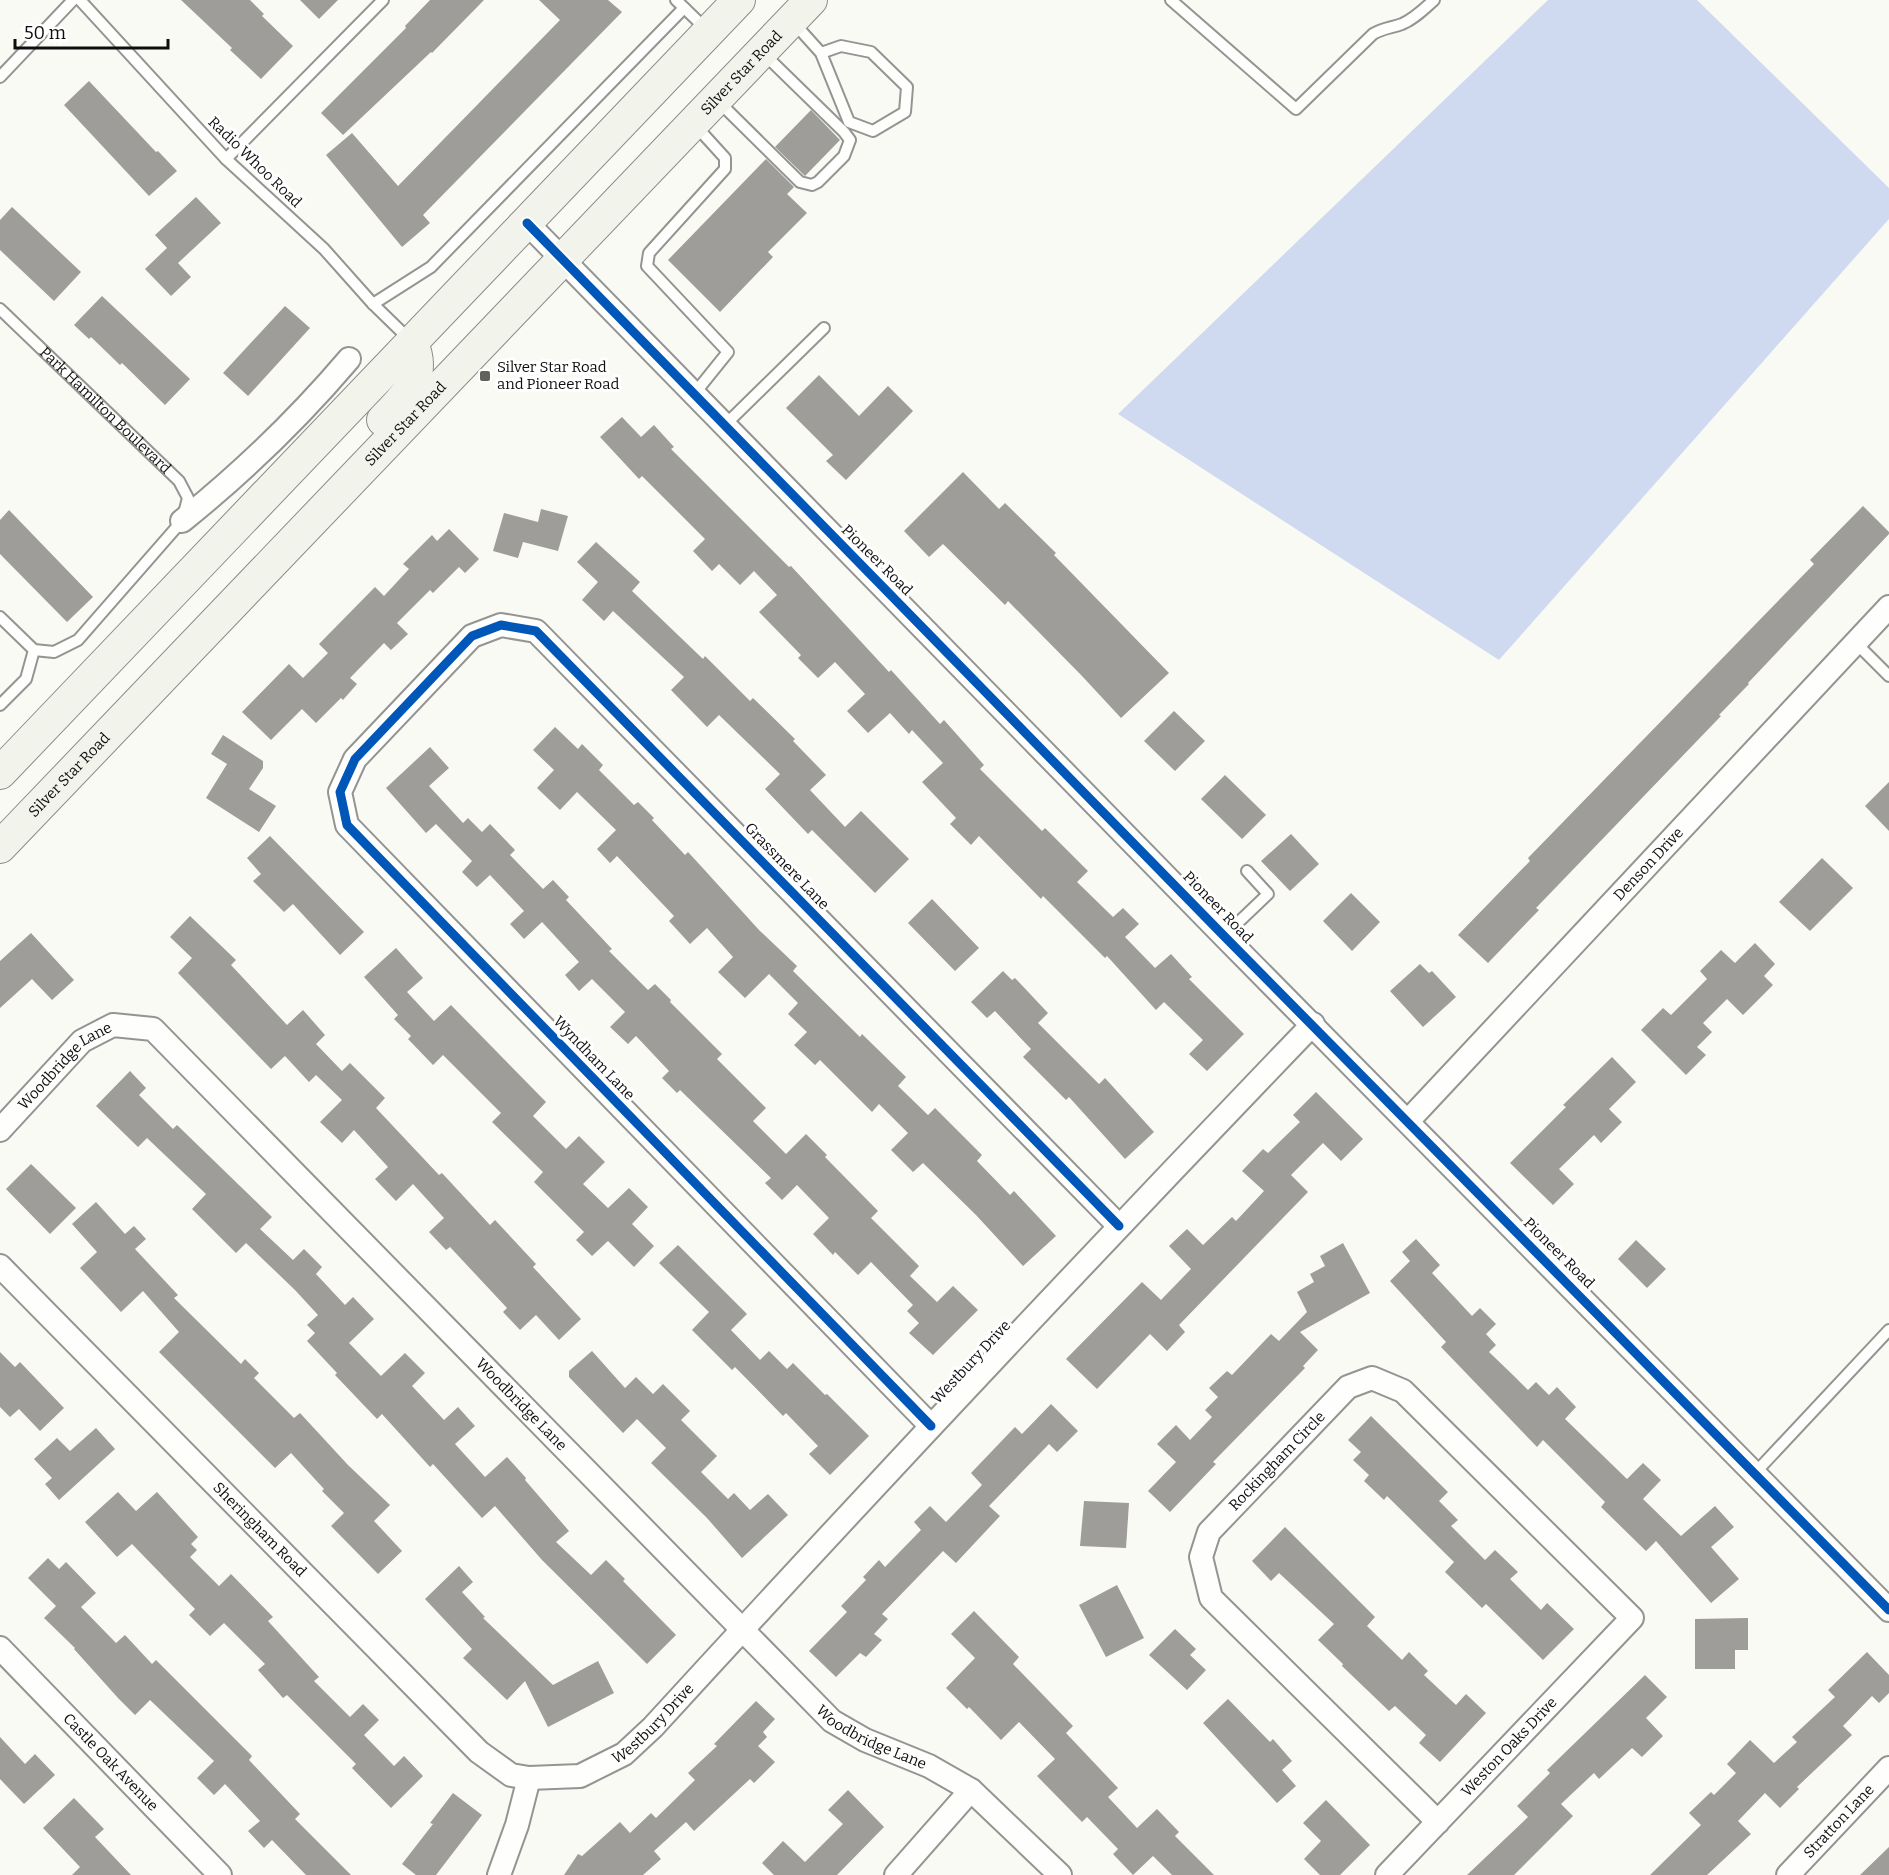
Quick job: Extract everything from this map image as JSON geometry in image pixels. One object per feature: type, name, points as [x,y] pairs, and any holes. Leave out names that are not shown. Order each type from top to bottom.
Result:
[{"type":"main road","points":[[0,773],[739,0]]},
{"type":"main road","name":"Silver Star Road","points":[[0,847],[801,10]]},
{"type":"main road","points":[[247,590],[285,522],[405,396],[416,378],[418,363],[412,343]]},
{"type":"street","name":"Pioneer Road","points":[[526,223],[695,393],[1224,936],[1889,1610]]},
{"type":"street","points":[[182,521],[220,490],[286,429],[349,359]]},
{"type":"street","name":"Denson Drive","points":[[1408,1121],[1889,607]]},
{"type":"street","name":"Grassmere Lane","points":[[417,694],[472,636],[501,625],[536,631],[1119,1226]]},
{"type":"street","name":"Wyndham Lane","points":[[417,694],[355,759],[340,792],[347,825],[931,1426]]},
{"type":"street","name":"Westbury Drive","points":[[529,1778],[580,1776],[624,1754],[654,1727],[931,1426],[1313,1024]]},
{"type":"street","name":"Woodbridge Lane","points":[[0,1130],[82,1041],[113,1025],[153,1029],[832,1721],[865,1740],[930,1766],[971,1790],[1060,1875]]},
{"type":"street","name":"Sheringham Road","points":[[0,1266],[479,1752],[511,1775],[529,1778]]},
{"type":"street","name":"Rockingham Circle","points":[[1438,1821],[1211,1598],[1201,1557],[1209,1532],[1348,1387],[1372,1378],[1403,1391],[1632,1618]]},
{"type":"street","name":"Weston Oaks Drive","points":[[1387,1875],[1632,1618]]},
{"type":"street","name":"Castle Oak Avenue","points":[[0,1648],[220,1875]]},
{"type":"street","name":"Stratton Lane","points":[[1788,1875],[1889,1768]]},
{"type":"street","points":[[499,1875],[517,1826],[529,1778]]},
{"type":"street","points":[[896,1875],[971,1790]]},
{"type":"lane","points":[[0,77],[73,0]]},
{"type":"lane","name":"Radio Whoo Road","points":[[80,0],[226,159],[324,249],[373,304],[412,343]]},
{"type":"lane","points":[[226,159],[382,0]]},
{"type":"lane","points":[[1171,0],[1296,109],[1373,34],[1401,24],[1421,12],[1434,0]]},
{"type":"lane","points":[[373,304],[431,267],[680,4],[709,32]]},
{"type":"lane","points":[[801,10],[849,122],[873,130],[905,112],[907,87],[871,52],[841,46],[821,53]]},
{"type":"lane","points":[[716,99],[800,182],[812,185],[818,182],[844,156],[850,140],[844,132],[762,52]]},
{"type":"lane","points":[[693,123],[725,158],[724,169],[649,253],[647,266],[728,352],[695,393]]},
{"type":"lane","name":"Park Hamilton Boulevard","points":[[0,309],[179,482],[188,498],[182,521]]},
{"type":"lane","points":[[725,425],[824,328]]},
{"type":"lane","points":[[0,617],[34,650],[54,652],[78,640],[182,521]]},
{"type":"lane","points":[[1856,643],[1889,676]]},
{"type":"lane","points":[[0,705],[26,679],[34,650]]},
{"type":"lane","points":[[1224,936],[1268,894],[1247,871]]},
{"type":"lane","points":[[1755,1473],[1889,1330]]},
{"type":"water","points":[[1548,0],[1697,0],[1889,188],[1889,219],[1499,660],[1118,414]]},
{"type":"building","points":[[181,0],[250,0],[264,14],[262,16],[293,46],[261,79]]},
{"type":"building","points":[[300,0],[338,0],[319,19]]},
{"type":"building","points":[[430,0],[484,0],[432,53],[343,135],[321,113],[406,28],[405,26]]},
{"type":"building","points":[[539,0],[608,0],[622,12],[423,215],[430,223],[402,247],[326,155],[352,133],[398,186],[560,20]]},
{"type":"building","points":[[89,81],[177,171],[149,196],[64,105]]},
{"type":"building","points":[[811,110],[840,140],[805,176],[775,147]]},
{"type":"building","points":[[766,159],[794,187],[787,194],[807,213],[768,252],[773,257],[720,312],[668,260]]},
{"type":"building","points":[[196,197],[221,223],[178,263],[191,277],[171,296],[145,269],[167,248],[155,235]]},
{"type":"building","points":[[12,207],[81,272],[54,301],[0,250],[0,220]]},
{"type":"building","points":[[102,296],[190,379],[165,405],[122,363],[120,365],[91,337],[89,339],[74,325]]},
{"type":"building","points":[[285,306],[310,328],[248,396],[223,373]]},
{"type":"building","points":[[819,375],[859,416],[888,386],[913,411],[846,480],[826,461],[833,455],[786,408]]},
{"type":"building","points":[[622,417],[641,437],[654,425],[674,447],[671,449],[789,567],[791,566],[940,724],[944,720],[984,765],[980,769],[1042,831],[1045,828],[1088,871],[1077,882],[1113,917],[1123,908],[1139,924],[1125,937],[1155,968],[1171,954],[1192,977],[1189,979],[1244,1034],[1207,1071],[1189,1054],[1203,1040],[1164,1002],[1156,1010],[1107,956],[1105,958],[1043,896],[1041,899],[979,836],[971,845],[950,824],[956,818],[922,782],[943,763],[912,730],[909,734],[890,713],[868,733],[847,711],[865,694],[835,662],[818,678],[798,658],[801,655],[759,612],[777,595],[754,571],[740,585],[719,564],[712,571],[693,551],[705,539],[642,476],[639,479],[600,437]]},
{"type":"building","points":[[963,472],[999,509],[1005,503],[1056,553],[1054,555],[1169,673],[1121,718],[1008,601],[1005,605],[943,544],[929,557],[904,531]]},
{"type":"building","points":[[1863,506],[1889,534],[1748,683],[1719,715],[1721,716],[1536,908],[1539,910],[1488,963],[1458,935],[1530,861],[1528,858],[1814,564],[1810,560]]},
{"type":"building","points":[[541,509],[568,516],[558,551],[523,542],[518,558],[493,551],[504,513],[538,522]]},
{"type":"building","points":[[9,510],[93,597],[67,622],[0,554],[0,520]]},
{"type":"building","points":[[449,529],[479,559],[465,573],[459,567],[433,593],[430,590],[397,623],[408,634],[391,650],[384,643],[350,678],[357,684],[343,700],[341,698],[316,723],[302,709],[271,740],[242,712],[289,664],[303,678],[328,653],[319,644],[375,587],[384,596],[409,569],[403,564],[432,535],[437,541]]},
{"type":"building","points":[[596,542],[640,582],[632,591],[703,659],[705,656],[750,701],[753,698],[795,739],[793,741],[826,775],[810,790],[845,827],[861,811],[909,859],[875,893],[812,830],[808,834],[765,789],[780,774],[719,715],[707,727],[671,690],[684,677],[613,611],[604,621],[582,600],[598,582],[577,562]]},
{"type":"building","points":[[1174,711],[1205,741],[1175,771],[1144,741]]},
{"type":"building","points":[[555,727],[578,749],[582,744],[603,765],[599,770],[634,805],[638,802],[685,855],[688,852],[759,930],[797,966],[793,971],[860,1037],[862,1034],[906,1077],[898,1086],[928,1115],[935,1108],[982,1155],[977,1161],[1010,1195],[1014,1191],[1056,1236],[1023,1266],[976,1215],[923,1163],[913,1172],[891,1150],[908,1133],[879,1104],[872,1112],[820,1060],[815,1065],[794,1045],[807,1032],[788,1014],[798,1003],[769,974],[745,998],[718,972],[733,957],[707,928],[690,944],[669,921],[674,916],[617,856],[610,863],[597,849],[616,830],[577,792],[560,810],[537,788],[554,770],[533,750]]},
{"type":"building","points":[[223,735],[263,761],[263,768],[249,789],[276,806],[259,832],[206,798],[227,764],[211,754]]},
{"type":"building","points":[[430,747],[449,768],[429,786],[463,823],[468,818],[482,832],[490,824],[515,850],[510,855],[543,889],[553,880],[569,897],[566,900],[612,949],[609,951],[648,990],[655,984],[671,1000],[670,1002],[722,1054],[717,1059],[766,1108],[753,1121],[786,1154],[806,1134],[827,1155],[825,1157],[878,1211],[871,1218],[919,1266],[910,1276],[937,1302],[953,1286],[978,1310],[933,1355],[909,1333],[919,1323],[907,1311],[913,1305],[871,1262],[858,1275],[835,1252],[833,1255],[813,1234],[829,1218],[797,1185],[782,1200],[765,1183],[771,1178],[680,1090],[677,1093],[662,1078],[669,1071],[636,1036],[628,1044],[610,1027],[625,1012],[592,979],[579,991],[565,975],[579,962],[542,922],[524,939],[510,924],[524,911],[490,875],[477,887],[462,872],[472,861],[436,824],[426,833],[386,788]]},
{"type":"building","points":[[1225,775],[1266,815],[1242,839],[1201,799]]},
{"type":"building","points":[[1889,782],[1889,831],[1865,806]]},
{"type":"building","points":[[1291,834],[1319,864],[1290,891],[1261,861]]},
{"type":"building","points":[[270,836],[364,932],[340,955],[293,904],[284,912],[253,881],[261,874],[247,858]]},
{"type":"building","points":[[1822,858],[1853,888],[1810,931],[1779,902]]},
{"type":"building","points":[[1351,893],[1380,922],[1352,951],[1323,921]]},
{"type":"building","points":[[932,899],[979,948],[955,971],[908,923]]},
{"type":"building","points":[[190,916],[236,960],[231,965],[287,1025],[303,1010],[325,1035],[316,1044],[342,1071],[350,1063],[385,1098],[376,1108],[439,1175],[442,1173],[490,1225],[495,1220],[536,1264],[533,1267],[581,1319],[559,1340],[536,1315],[520,1330],[503,1312],[507,1308],[450,1247],[446,1250],[429,1232],[444,1218],[413,1184],[396,1201],[375,1179],[388,1167],[354,1130],[342,1143],[320,1122],[342,1100],[316,1075],[309,1082],[285,1056],[271,1069],[178,973],[192,958],[170,937]]},
{"type":"building","points":[[31,933],[74,980],[52,1000],[32,979],[0,1008],[0,961]]},
{"type":"building","points":[[1755,943],[1775,964],[1764,976],[1773,985],[1743,1015],[1727,999],[1703,1023],[1712,1032],[1697,1047],[1706,1055],[1686,1075],[1641,1030],[1663,1008],[1671,1015],[1707,979],[1700,971],[1721,950],[1735,963]]},
{"type":"building","points":[[396,948],[423,978],[407,992],[434,1021],[451,1005],[546,1102],[533,1116],[566,1149],[579,1136],[605,1162],[583,1184],[608,1208],[629,1188],[648,1207],[632,1224],[654,1246],[634,1267],[608,1241],[592,1256],[576,1240],[584,1232],[534,1182],[543,1172],[492,1122],[501,1113],[443,1055],[433,1065],[408,1039],[411,1036],[394,1019],[398,1015],[364,977]]},
{"type":"building","points":[[1420,964],[1429,973],[1432,971],[1456,997],[1423,1027],[1390,991]]},
{"type":"building","points":[[1003,971],[1012,980],[1015,978],[1048,1013],[1038,1023],[1099,1084],[1105,1078],[1154,1132],[1125,1159],[1069,1097],[1066,1100],[1023,1057],[1031,1049],[995,1011],[987,1018],[971,1002]]},
{"type":"building","points":[[1612,1057],[1636,1082],[1609,1109],[1622,1122],[1601,1143],[1594,1135],[1559,1169],[1574,1184],[1553,1205],[1510,1163],[1566,1107],[1563,1105]]},
{"type":"building","points":[[130,1071],[146,1088],[139,1095],[173,1129],[177,1125],[272,1217],[260,1229],[293,1260],[304,1249],[322,1267],[316,1274],[345,1305],[353,1297],[374,1319],[349,1343],[381,1376],[405,1353],[425,1373],[412,1386],[444,1420],[458,1407],[475,1426],[455,1444],[485,1477],[507,1457],[569,1531],[556,1542],[591,1575],[606,1560],[625,1579],[623,1581],[676,1635],[647,1664],[542,1560],[495,1506],[482,1518],[433,1464],[430,1467],[382,1414],[377,1419],[335,1375],[337,1373],[307,1341],[315,1333],[307,1325],[318,1315],[246,1243],[236,1253],[192,1209],[206,1194],[147,1138],[138,1147],[96,1106]]},
{"type":"building","points":[[1316,1092],[1363,1139],[1341,1161],[1323,1143],[1291,1175],[1308,1192],[1179,1325],[1185,1332],[1167,1351],[1150,1334],[1097,1389],[1066,1359],[1142,1282],[1161,1300],[1191,1269],[1169,1246],[1187,1229],[1203,1245],[1232,1217],[1236,1221],[1264,1191],[1242,1171],[1263,1149],[1268,1153],[1300,1122],[1293,1115]]},
{"type":"building","points":[[31,1164],[76,1208],[50,1234],[6,1189]]},
{"type":"building","points":[[96,1202],[125,1234],[134,1226],[146,1239],[135,1249],[178,1295],[174,1298],[241,1364],[245,1359],[259,1373],[254,1378],[294,1418],[300,1413],[348,1465],[390,1505],[374,1521],[402,1551],[378,1574],[331,1526],[344,1513],[322,1491],[324,1489],[291,1453],[275,1468],[159,1352],[179,1332],[143,1291],[121,1312],[80,1268],[97,1252],[72,1224]]},
{"type":"building","points":[[1416,1239],[1440,1265],[1432,1273],[1472,1316],[1480,1308],[1496,1324],[1486,1334],[1496,1345],[1489,1352],[1528,1390],[1536,1382],[1549,1395],[1557,1387],[1576,1407],[1565,1419],[1627,1479],[1643,1463],[1661,1480],[1643,1499],[1681,1536],[1715,1506],[1734,1527],[1711,1547],[1739,1579],[1711,1603],[1656,1541],[1646,1551],[1601,1507],[1605,1502],[1543,1440],[1537,1447],[1441,1347],[1446,1342],[1390,1281],[1410,1261],[1402,1252]]},
{"type":"building","points":[[1636,1240],[1666,1269],[1647,1288],[1618,1259]]},
{"type":"building","points":[[1343,1243],[1370,1293],[1300,1332],[1318,1350],[1303,1366],[1305,1368],[1213,1462],[1216,1464],[1170,1512],[1148,1491],[1176,1462],[1157,1444],[1176,1425],[1190,1440],[1212,1417],[1205,1410],[1218,1397],[1209,1388],[1227,1371],[1232,1375],[1271,1334],[1279,1341],[1307,1312],[1297,1292],[1314,1282],[1310,1274],[1325,1266],[1320,1256]]},
{"type":"building","points":[[678,1245],[747,1314],[731,1330],[760,1360],[769,1351],[787,1369],[793,1363],[869,1436],[830,1475],[809,1454],[818,1446],[786,1413],[783,1416],[735,1367],[732,1370],[692,1330],[709,1312],[659,1263]]},
{"type":"building","points":[[592,1351],[625,1388],[636,1377],[653,1394],[663,1384],[690,1411],[681,1420],[717,1456],[701,1472],[728,1499],[734,1493],[750,1510],[768,1494],[788,1515],[742,1558],[707,1518],[651,1463],[666,1448],[637,1419],[623,1433],[569,1377],[569,1371]]},
{"type":"building","points":[[0,1352],[15,1367],[20,1362],[64,1408],[40,1431],[19,1409],[10,1417],[0,1407]]},
{"type":"building","points":[[1051,1404],[1078,1431],[1057,1452],[1049,1444],[989,1506],[1000,1516],[956,1563],[943,1551],[882,1614],[888,1619],[874,1634],[882,1640],[866,1657],[860,1653],[836,1677],[809,1651],[847,1612],[841,1606],[866,1580],[863,1577],[879,1560],[885,1567],[921,1530],[914,1522],[930,1506],[946,1522],[982,1485],[971,1473],[1015,1427],[1022,1434]]},
{"type":"building","points":[[1371,1416],[1448,1492],[1439,1501],[1458,1520],[1451,1526],[1485,1560],[1495,1550],[1518,1572],[1510,1579],[1541,1610],[1547,1603],[1574,1629],[1543,1660],[1486,1604],[1482,1608],[1445,1572],[1454,1562],[1387,1496],[1384,1500],[1364,1481],[1369,1475],[1353,1460],[1361,1452],[1348,1440]]},
{"type":"building","points":[[96,1428],[115,1449],[59,1500],[45,1484],[52,1478],[34,1459],[57,1438],[70,1451]]},
{"type":"building","points":[[118,1492],[136,1511],[157,1492],[198,1537],[191,1544],[197,1550],[190,1557],[219,1586],[231,1574],[273,1617],[268,1621],[319,1677],[314,1681],[350,1717],[363,1704],[379,1720],[364,1735],[394,1766],[404,1756],[423,1776],[391,1808],[352,1768],[356,1764],[287,1695],[283,1698],[258,1670],[265,1664],[224,1623],[210,1636],[189,1615],[195,1609],[132,1544],[117,1557],[85,1522]]},
{"type":"building","points":[[1084,1501],[1129,1503],[1126,1548],[1080,1546]]},
{"type":"building","points":[[1285,1527],[1375,1617],[1367,1626],[1402,1660],[1409,1652],[1428,1671],[1424,1675],[1456,1705],[1466,1694],[1486,1713],[1440,1762],[1419,1743],[1426,1735],[1395,1706],[1389,1711],[1318,1640],[1334,1624],[1279,1573],[1271,1581],[1252,1561]]},
{"type":"building","points":[[48,1558],[59,1569],[66,1562],[96,1593],[81,1607],[116,1643],[125,1635],[152,1664],[156,1660],[252,1756],[249,1760],[300,1814],[295,1819],[351,1875],[306,1875],[272,1840],[264,1848],[248,1831],[260,1821],[225,1784],[214,1795],[197,1778],[214,1761],[150,1700],[135,1715],[118,1698],[75,1648],[44,1618],[56,1606],[28,1578]]},
{"type":"building","points":[[459,1566],[473,1582],[462,1592],[485,1617],[483,1618],[553,1685],[598,1661],[614,1693],[548,1727],[525,1681],[507,1700],[463,1658],[472,1649],[425,1599]]},
{"type":"building","points":[[1117,1585],[1144,1638],[1106,1657],[1079,1605]]},
{"type":"building","points":[[974,1611],[1019,1657],[1013,1664],[1073,1726],[1066,1733],[1118,1788],[1108,1797],[1137,1828],[1157,1809],[1179,1832],[1175,1836],[1214,1875],[1172,1875],[1153,1856],[1133,1875],[1113,1854],[1118,1849],[1087,1817],[1082,1822],[1037,1776],[1055,1759],[1019,1722],[1001,1740],[969,1707],[967,1709],[946,1688],[975,1658],[951,1634]]},
{"type":"building","points":[[1748,1618],[1748,1650],[1735,1650],[1735,1669],[1695,1669],[1695,1619]]},
{"type":"building","points":[[1175,1629],[1196,1649],[1190,1655],[1206,1670],[1187,1690],[1149,1655]]},
{"type":"building","points":[[1867,1652],[1889,1675],[1889,1693],[1879,1703],[1872,1696],[1843,1726],[1852,1735],[1797,1787],[1799,1789],[1780,1808],[1765,1793],[1738,1821],[1751,1834],[1707,1875],[1650,1875],[1701,1825],[1689,1813],[1711,1792],[1714,1795],[1736,1773],[1727,1764],[1750,1740],[1774,1763],[1797,1742],[1792,1737],[1835,1697],[1828,1690]]},
{"type":"building","points":[[1645,1675],[1667,1697],[1646,1718],[1663,1736],[1642,1757],[1632,1748],[1599,1779],[1594,1773],[1561,1804],[1573,1816],[1514,1875],[1467,1875],[1528,1817],[1517,1806],[1550,1773],[1547,1770]]},
{"type":"building","points":[[1228,1699],[1270,1742],[1273,1739],[1292,1761],[1282,1770],[1296,1786],[1277,1803],[1203,1723]]},
{"type":"building","points":[[756,1701],[775,1719],[763,1732],[767,1737],[758,1746],[775,1762],[754,1783],[750,1779],[694,1831],[686,1822],[654,1851],[661,1859],[643,1875],[564,1875],[578,1854],[582,1856],[620,1822],[630,1833],[651,1813],[656,1818],[695,1780],[688,1773],[717,1746],[714,1744]]},
{"type":"building","points":[[0,1737],[25,1764],[35,1754],[55,1775],[24,1804],[0,1779]]},
{"type":"building","points":[[848,1790],[884,1827],[837,1875],[774,1875],[762,1863],[783,1841],[805,1862],[843,1824],[828,1810]]},
{"type":"building","points":[[453,1793],[482,1815],[436,1875],[416,1875],[402,1864],[433,1824],[430,1823]]},
{"type":"building","points":[[74,1798],[104,1829],[95,1837],[131,1875],[72,1875],[80,1867],[43,1828]]},
{"type":"building","points":[[1326,1800],[1370,1845],[1340,1875],[1320,1875],[1304,1859],[1321,1841],[1303,1823]]},
{"type":"building","points":[[1889,1847],[1889,1875],[1860,1875]]},
{"type":"cycle path","points":[[527,223],[1224,936],[1889,1610]]},
{"type":"cycle path","points":[[931,1426],[347,825],[340,792],[355,759],[472,636],[501,625],[536,631],[1119,1226]]},
{"type":"place","name":"Silver Star Road and Pioneer Road","points":[[485,376]]}]
